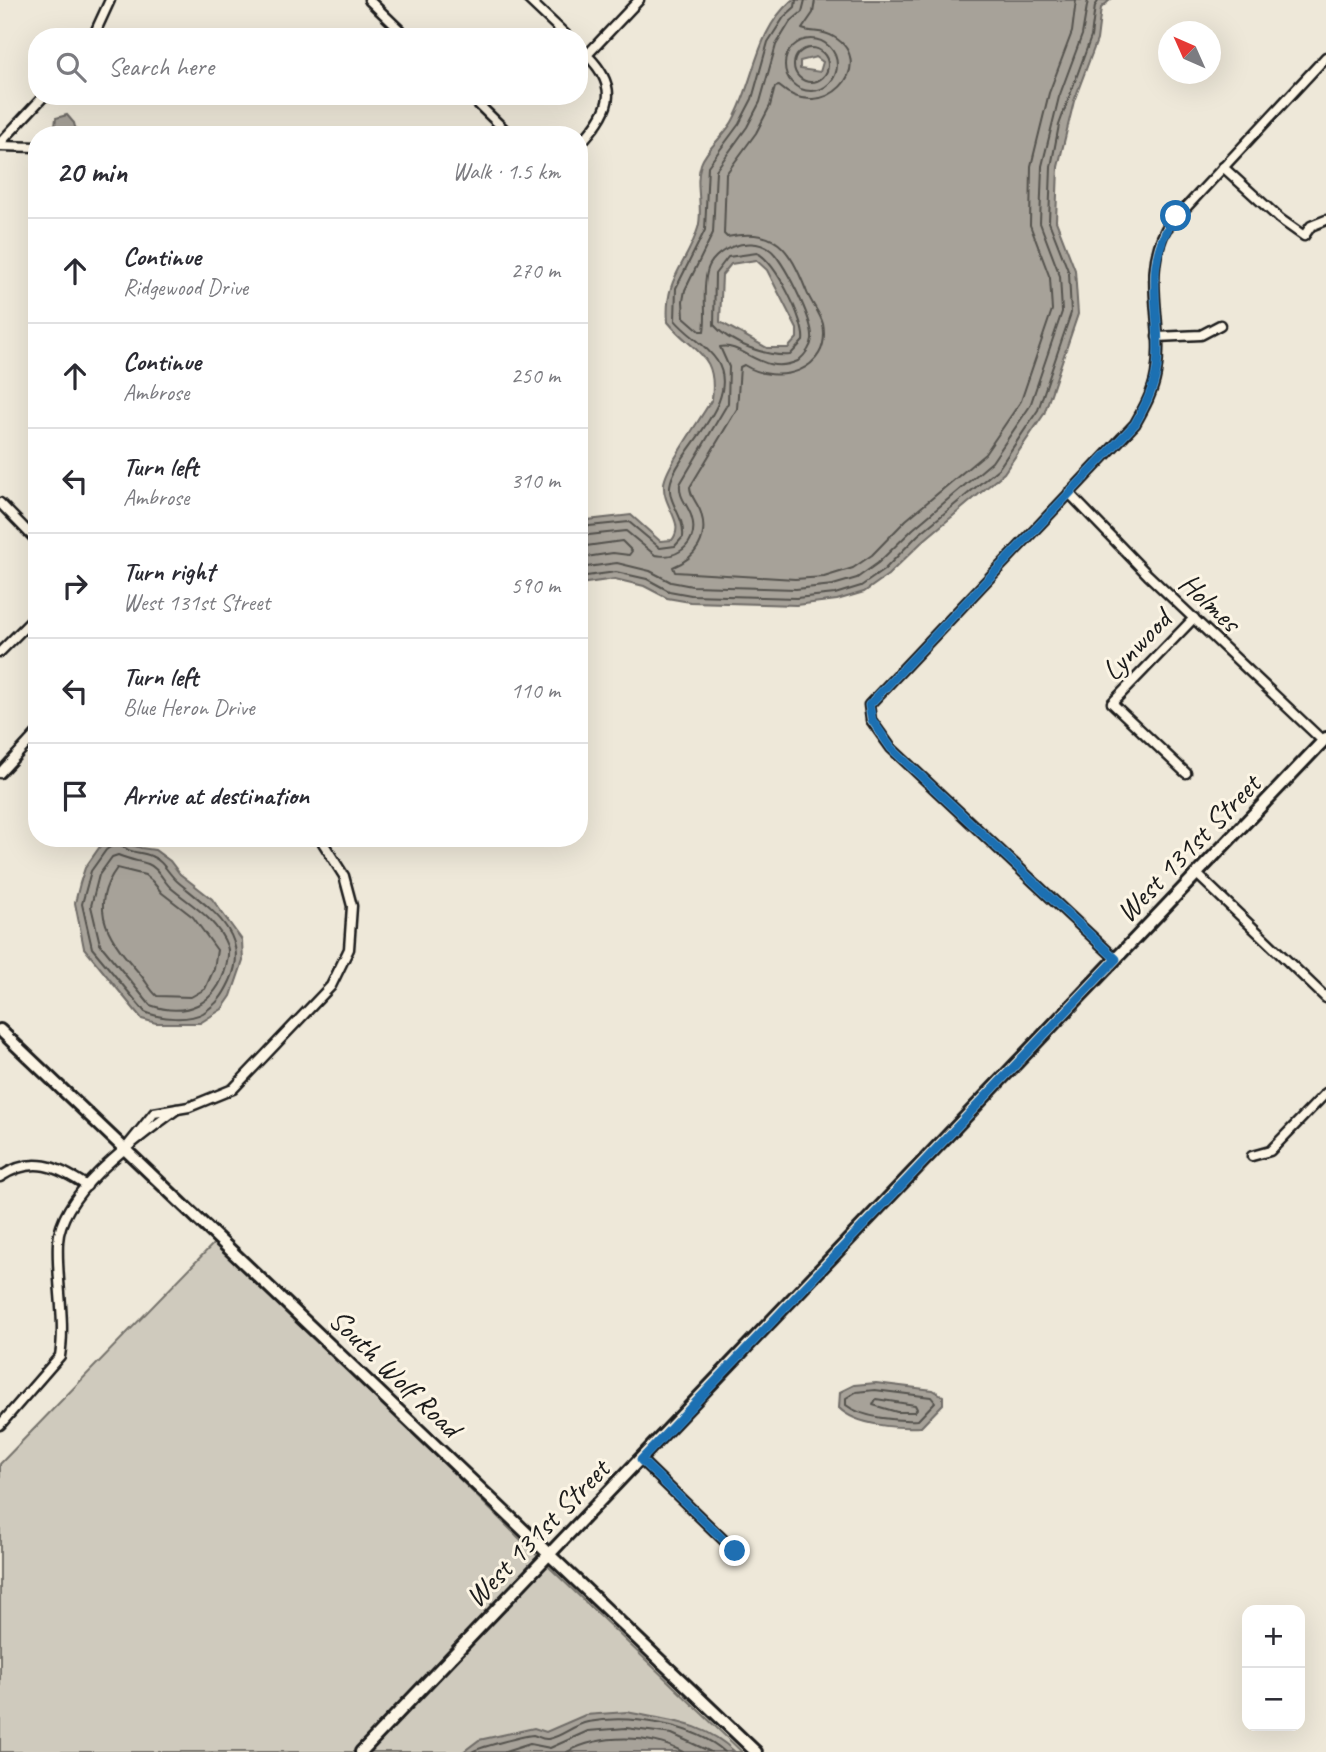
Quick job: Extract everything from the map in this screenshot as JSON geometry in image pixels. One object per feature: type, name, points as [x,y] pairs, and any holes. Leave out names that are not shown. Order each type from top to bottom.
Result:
[{"type":"street","points":[[97,28],[110,0]]},
{"type":"street","points":[[369,0],[398,28]]},
{"type":"street","points":[[529,0],[559,28]]},
{"type":"street","points":[[588,54],[639,0]]},
{"type":"street","points":[[588,56],[602,70],[608,84],[606,112],[588,134]]},
{"type":"street","points":[[1116,959],[891,748],[870,712],[872,700],[1135,424],[1143,410],[1156,372],[1153,269],[1161,239],[1176,216],[1326,57]]},
{"type":"street","points":[[0,144],[36,105]]},
{"type":"street","points":[[479,105],[501,126]]},
{"type":"street","points":[[0,144],[28,146]]},
{"type":"street","points":[[1223,167],[1280,219],[1304,236],[1311,226],[1326,220]]},
{"type":"street","points":[[1157,337],[1201,335],[1220,325]]},
{"type":"street","name":"Holmes","points":[[1069,493],[1194,618],[1325,739]]},
{"type":"street","points":[[0,503],[28,532]]},
{"type":"street","name":"Lynwood","points":[[1186,773],[1112,703],[1194,618]]},
{"type":"street","points":[[0,652],[28,624]]},
{"type":"street","name":"West 131st Street","points":[[361,1752],[1325,739]]},
{"type":"street","points":[[0,773],[28,743]]},
{"type":"street","points":[[0,1425],[60,1356],[59,1235],[65,1214],[87,1186],[125,1149],[178,1109],[209,1101],[233,1089],[321,999],[339,973],[349,949],[352,906],[344,876],[326,847]]},
{"type":"street","points":[[1198,875],[1326,998]]},
{"type":"street","name":"South Wolf Road","points":[[0,1030],[756,1752]]},
{"type":"street","points":[[1252,1156],[1270,1151],[1326,1093]]},
{"type":"street","points":[[0,1177],[22,1166],[43,1164],[62,1170],[87,1186]]},
{"type":"street","points":[[641,1460],[735,1551]]},
{"type":"shaded area","points":[[218,1239],[525,1544],[742,1752],[0,1752],[0,1464]]},
{"type":"water","points":[[792,0],[1110,0],[1101,8],[1097,40],[1074,101],[1058,167],[1056,221],[1075,270],[1078,314],[1044,414],[1004,473],[923,541],[888,575],[864,592],[837,600],[796,605],[690,602],[667,598],[644,586],[615,579],[588,583],[588,520],[631,515],[660,541],[672,540],[676,534],[664,484],[677,455],[712,399],[713,383],[702,354],[668,322],[669,294],[700,220],[698,180],[701,164],[732,122],[770,27]],"holes":[[[816,57],[823,62],[820,72],[800,69],[800,61]],[[756,260],[767,270],[797,329],[797,338],[788,348],[767,348],[720,322],[722,275],[731,264]]]},
{"type":"water","points":[[67,115],[75,126],[55,126],[56,118]]},
{"type":"water","points":[[100,847],[155,850],[212,899],[242,940],[243,961],[231,996],[222,1009],[200,1023],[156,1023],[142,1019],[84,948],[75,903],[85,868]]},
{"type":"water","points":[[876,1383],[933,1390],[943,1396],[943,1404],[921,1427],[867,1422],[856,1419],[839,1408],[840,1392],[854,1385]]},
{"type":"water","points":[[627,1712],[698,1728],[735,1752],[463,1752],[479,1740],[534,1728],[546,1732],[585,1715]]},
{"type":"route","points":[[735,1551],[641,1460],[1116,959],[885,742],[872,720],[869,705],[1135,424],[1153,388],[1158,356],[1153,284],[1156,252],[1166,229],[1176,216]]}]
